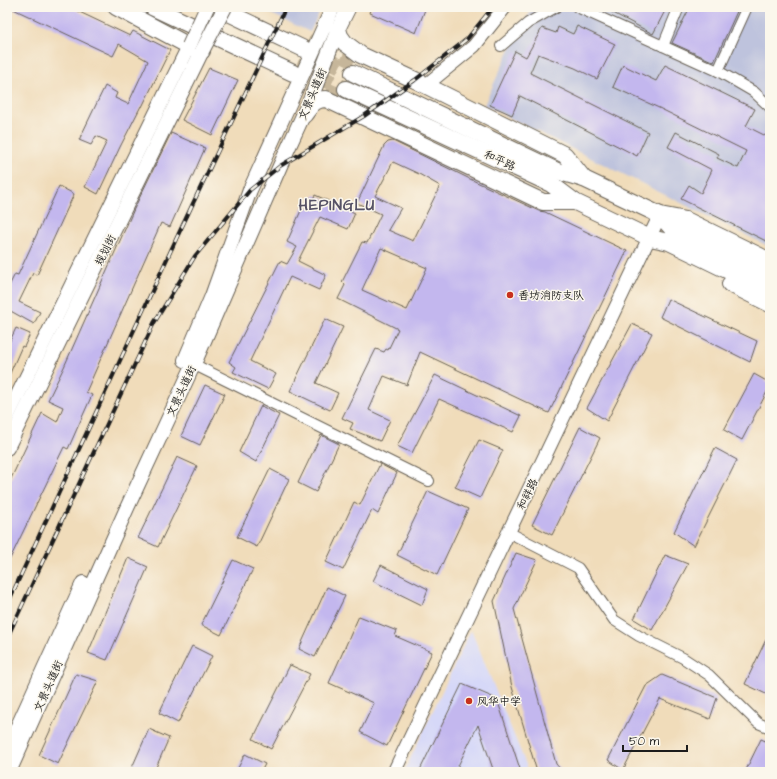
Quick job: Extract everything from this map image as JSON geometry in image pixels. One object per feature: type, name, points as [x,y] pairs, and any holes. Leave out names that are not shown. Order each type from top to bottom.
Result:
[{"type":"main road","points":[[116,7],[196,48]]},
{"type":"main road","points":[[152,7],[294,69],[175,7]]},
{"type":"main road","points":[[196,48],[208,7]]},
{"type":"main road","points":[[216,7],[306,45],[239,7]]},
{"type":"main road","points":[[196,48],[225,7]]},
{"type":"main road","name":"文景头道街","points":[[9,772],[127,508],[189,362],[250,190],[333,7]]},
{"type":"main road","name":"文景头道街","points":[[7,750],[304,115],[338,29],[349,7]]},
{"type":"main road","points":[[338,29],[340,36],[345,43],[361,55],[565,155],[584,179]]},
{"type":"main road","name":"规划街","points":[[7,417],[196,48]]},
{"type":"main road","name":"规划街","points":[[7,448],[196,48]]},
{"type":"main road","points":[[355,69],[561,161],[584,179],[660,215],[686,220],[770,261]]},
{"type":"main road","points":[[344,93],[548,192],[576,202],[650,238],[669,242],[770,291]]},
{"type":"main road","points":[[304,115],[313,103],[319,99],[326,99],[543,202],[576,202]]},
{"type":"main road","points":[[660,215],[674,231],[770,277]]},
{"type":"main road","points":[[650,238],[665,252],[770,304]]},
{"type":"street","points":[[426,86],[474,46],[505,7]]},
{"type":"street","points":[[501,46],[528,23],[556,7]]},
{"type":"street","points":[[578,7],[718,71],[754,92],[770,107]]},
{"type":"street","points":[[663,46],[679,7]]},
{"type":"street","points":[[718,71],[747,7]]},
{"type":"street","name":"和祥路","points":[[394,772],[660,215]]},
{"type":"street","points":[[189,362],[429,481]]},
{"type":"street","points":[[508,532],[578,568],[614,620],[639,636],[683,658],[709,675],[758,723],[770,728]]},
{"type":"shaded area","points":[[271,7],[322,7],[310,32],[269,13]]},
{"type":"shaded area","points":[[533,7],[770,7],[770,247],[484,105],[509,51]]},
{"type":"shaded area","name":"风华中学","points":[[471,630],[529,772],[404,772]]},
{"type":"building","points":[[9,7],[69,7],[130,36],[133,31],[170,50],[142,107],[141,106],[120,147],[98,194],[85,187],[107,141],[96,136],[91,145],[79,140],[105,86],[117,93],[115,98],[128,104],[148,61],[119,44],[113,56]]},
{"type":"building","points":[[372,7],[426,7],[416,33],[370,13]]},
{"type":"building","points":[[602,7],[667,7],[653,34]]},
{"type":"building","points":[[690,7],[739,7],[714,62],[672,43]]},
{"type":"building","points":[[577,26],[615,44],[597,79],[575,68],[538,54],[530,73],[648,132],[637,156],[520,96],[512,115],[490,105],[515,51],[526,57],[542,28],[556,33],[558,27],[573,34]]},
{"type":"building","points":[[623,65],[656,81],[665,65],[755,109],[746,126],[770,138],[770,233],[766,241],[681,199],[689,185],[701,193],[712,170],[668,147],[676,132],[719,154],[717,158],[738,168],[746,151],[613,87]]},
{"type":"building","points":[[209,68],[238,80],[212,135],[182,120]]},
{"type":"building","points":[[171,133],[205,148],[170,227],[161,223],[86,392],[92,395],[68,449],[64,447],[7,565],[7,487],[42,413],[57,422],[63,407],[48,400],[134,209]]},
{"type":"building","name":"香坊消防支队","points":[[393,141],[470,179],[539,211],[545,212],[627,251],[549,413],[420,352],[407,385],[384,376],[369,410],[390,420],[380,441],[350,429],[353,423],[342,418],[376,349],[384,352],[386,349],[388,350],[398,329],[338,299],[345,285],[342,282],[362,242],[367,243],[381,214],[357,203],[384,146],[388,142]],"holes":[[[393,162],[440,186],[413,241],[388,230],[401,208],[375,196]],[[381,248],[427,268],[407,310],[362,290]]]},
{"type":"building","points":[[59,186],[74,194],[37,275],[33,273],[19,302],[40,312],[34,324],[7,309],[7,290],[15,274],[18,275]]},
{"type":"building","points":[[315,195],[355,213],[348,229],[320,217],[298,261],[326,275],[319,290],[290,277],[250,361],[276,374],[268,389],[233,372],[236,367],[229,362],[280,261],[287,264],[297,247],[287,242],[303,206],[308,209]]},
{"type":"building","points":[[668,299],[757,341],[750,362],[660,317]]},
{"type":"building","points":[[325,319],[343,327],[316,383],[338,393],[330,410],[290,391]]},
{"type":"building","points":[[632,324],[652,333],[607,421],[587,408]]},
{"type":"building","points":[[16,328],[30,334],[24,347],[22,346],[7,380],[7,347]]},
{"type":"building","points":[[754,374],[770,383],[770,386],[742,440],[724,430]]},
{"type":"building","points":[[435,375],[521,416],[513,432],[439,399],[412,453],[397,446]]},
{"type":"building","points":[[205,385],[225,394],[200,445],[181,436]]},
{"type":"building","points":[[261,406],[279,415],[256,462],[239,452]]},
{"type":"building","points":[[580,427],[600,438],[552,535],[532,525]]},
{"type":"building","points":[[321,435],[339,444],[316,492],[298,483]]},
{"type":"building","points":[[479,440],[503,450],[480,498],[455,487]]},
{"type":"building","points":[[715,448],[737,460],[694,546],[674,532]]},
{"type":"building","points":[[177,457],[197,466],[158,547],[138,538]]},
{"type":"building","points":[[380,464],[397,473],[378,514],[372,510],[343,570],[326,562],[354,502],[360,505]]},
{"type":"building","points":[[270,469],[289,479],[257,547],[237,537]]},
{"type":"building","points":[[428,491],[468,509],[437,575],[397,555]]},
{"type":"building","points":[[516,553],[537,560],[514,609],[556,764],[563,772],[537,772],[512,687],[494,601]]},
{"type":"building","points":[[665,555],[688,564],[652,630],[634,619]]},
{"type":"building","points":[[128,558],[148,567],[107,660],[88,653]]},
{"type":"building","points":[[233,560],[253,569],[221,635],[201,625]]},
{"type":"building","points":[[381,565],[428,589],[422,605],[373,581]]},
{"type":"building","points":[[327,587],[345,596],[315,657],[299,649]]},
{"type":"building","points":[[359,616],[397,631],[395,636],[432,652],[387,746],[360,732],[374,703],[329,683]]},
{"type":"building","points":[[770,631],[770,690],[768,695],[745,684]]},
{"type":"building","points":[[192,646],[212,656],[178,723],[159,713]]},
{"type":"building","points":[[290,665],[310,674],[271,749],[253,739]]},
{"type":"building","points":[[76,674],[98,681],[58,764],[39,755]]},
{"type":"building","points":[[662,675],[717,698],[710,719],[660,699],[623,770],[608,760],[646,686]]},
{"type":"building","points":[[462,684],[497,699],[521,772],[494,772],[478,725],[455,772],[425,772],[420,770]]},
{"type":"building","points":[[149,729],[169,738],[154,772],[130,772]]},
{"type":"building","points":[[761,739],[770,743],[770,772],[745,772]]},
{"type":"building","points":[[245,754],[265,764],[261,772],[236,772]]},
{"type":"tunnel","points":[[308,40],[357,64]]},
{"type":"tunnel","points":[[304,49],[353,73]]},
{"type":"tunnel","points":[[296,66],[346,89]]},
{"type":"tunnel","points":[[293,73],[343,96]]},
{"type":"railway","points":[[7,605],[178,235],[286,7]]},
{"type":"railway","points":[[7,638],[154,323],[195,256],[250,190],[280,166],[364,116],[415,80],[467,39],[493,7]]},
{"type":"place","name":"香坊消防支队","points":[[510,295]]},
{"type":"place","name":"风华中学","points":[[469,701]]},
{"type":"district","name":"HEPINGLU","points":[[337,205]]}]
